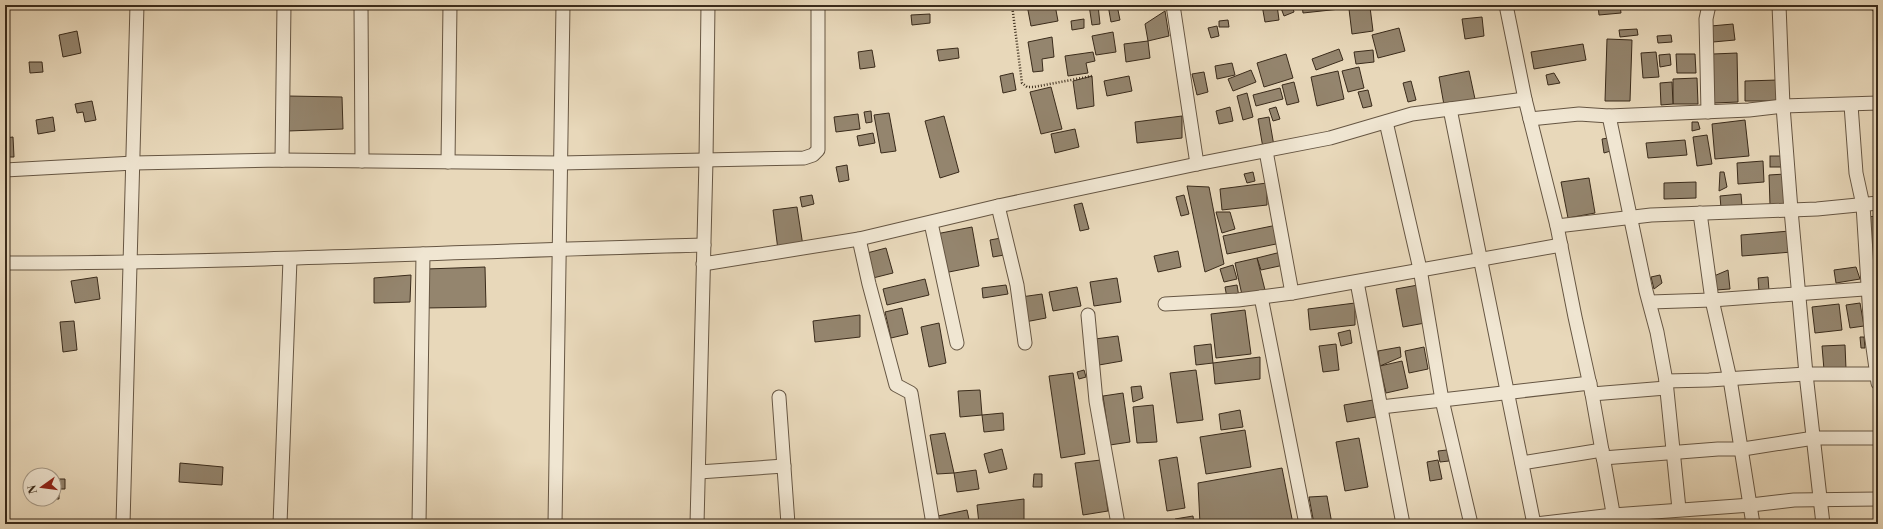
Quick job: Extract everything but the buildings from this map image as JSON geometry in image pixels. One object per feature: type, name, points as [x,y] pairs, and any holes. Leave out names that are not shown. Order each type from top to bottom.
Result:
[{"type":"street","points":[[123,524],[134,163],[137,5]]},
{"type":"street","points":[[282,160],[284,5]]},
{"type":"street","points":[[361,5],[362,161]]},
{"type":"street","points":[[448,162],[450,5]]},
{"type":"street","points":[[555,524],[563,5]]},
{"type":"street","points":[[697,524],[706,160],[708,5]]},
{"type":"street","points":[[5,170],[134,163],[282,160],[560,163],[804,158],[813,155],[818,150],[818,5]]},
{"type":"street","points":[[1173,5],[1197,164]]},
{"type":"street","points":[[1506,5],[1525,99],[1561,245],[1575,318],[1591,388],[1614,519]]},
{"type":"street","points":[[1708,112],[1706,19],[1709,5]]},
{"type":"street","points":[[1779,5],[1791,210],[1800,294],[1806,374],[1814,438],[1819,500],[1823,524]]},
{"type":"street","points":[[703,264],[859,239],[998,206],[1197,164],[1330,138],[1412,114],[1525,99]]},
{"type":"street","points":[[1530,119],[1579,114],[1609,116],[1749,110],[1784,106],[1878,103]]},
{"type":"street","points":[[1381,407],[1508,392],[1666,384],[1806,374],[1878,377],[1871,333],[1873,289],[1863,205],[1856,173],[1851,105]]},
{"type":"street","points":[[1450,109],[1468,190],[1480,259],[1535,524],[1614,519],[1679,509],[1751,505],[1794,500],[1878,499]]},
{"type":"street","points":[[1609,116],[1630,218],[1650,302],[1666,384],[1679,509]]},
{"type":"street","points":[[1386,122],[1420,269],[1442,400],[1471,524]]},
{"type":"street","points":[[1266,151],[1292,293]]},
{"type":"street","points":[[1557,226],[1630,218],[1700,213],[1791,210],[1878,203]]},
{"type":"street","points":[[998,206],[1017,285],[1025,342]]},
{"type":"street","points":[[1700,213],[1712,300],[1730,379],[1743,449],[1753,524]]},
{"type":"street","points":[[931,223],[957,343]]},
{"type":"street","points":[[859,239],[869,284],[896,385],[911,393],[933,524]]},
{"type":"street","points":[[5,263],[131,263],[290,259],[704,245]]},
{"type":"street","points":[[1165,304],[1238,300],[1292,293],[1561,245]]},
{"type":"street","points":[[419,524],[423,254]]},
{"type":"street","points":[[280,524],[290,259]]},
{"type":"street","points":[[1357,282],[1404,524]]},
{"type":"street","points":[[1650,302],[1712,300],[1873,289]]},
{"type":"street","points":[[1261,297],[1306,524]]},
{"type":"street","points":[[1088,315],[1096,401],[1118,524]]},
{"type":"street","points":[[779,397],[788,524]]},
{"type":"street","points":[[1522,462],[1602,454],[1743,449],[1814,438],[1878,438]]},
{"type":"street","points":[[699,472],[784,466]]},
{"type":"path","points":[[1012,5],[1022,83],[1027,87],[1034,87],[1092,76]]}]
